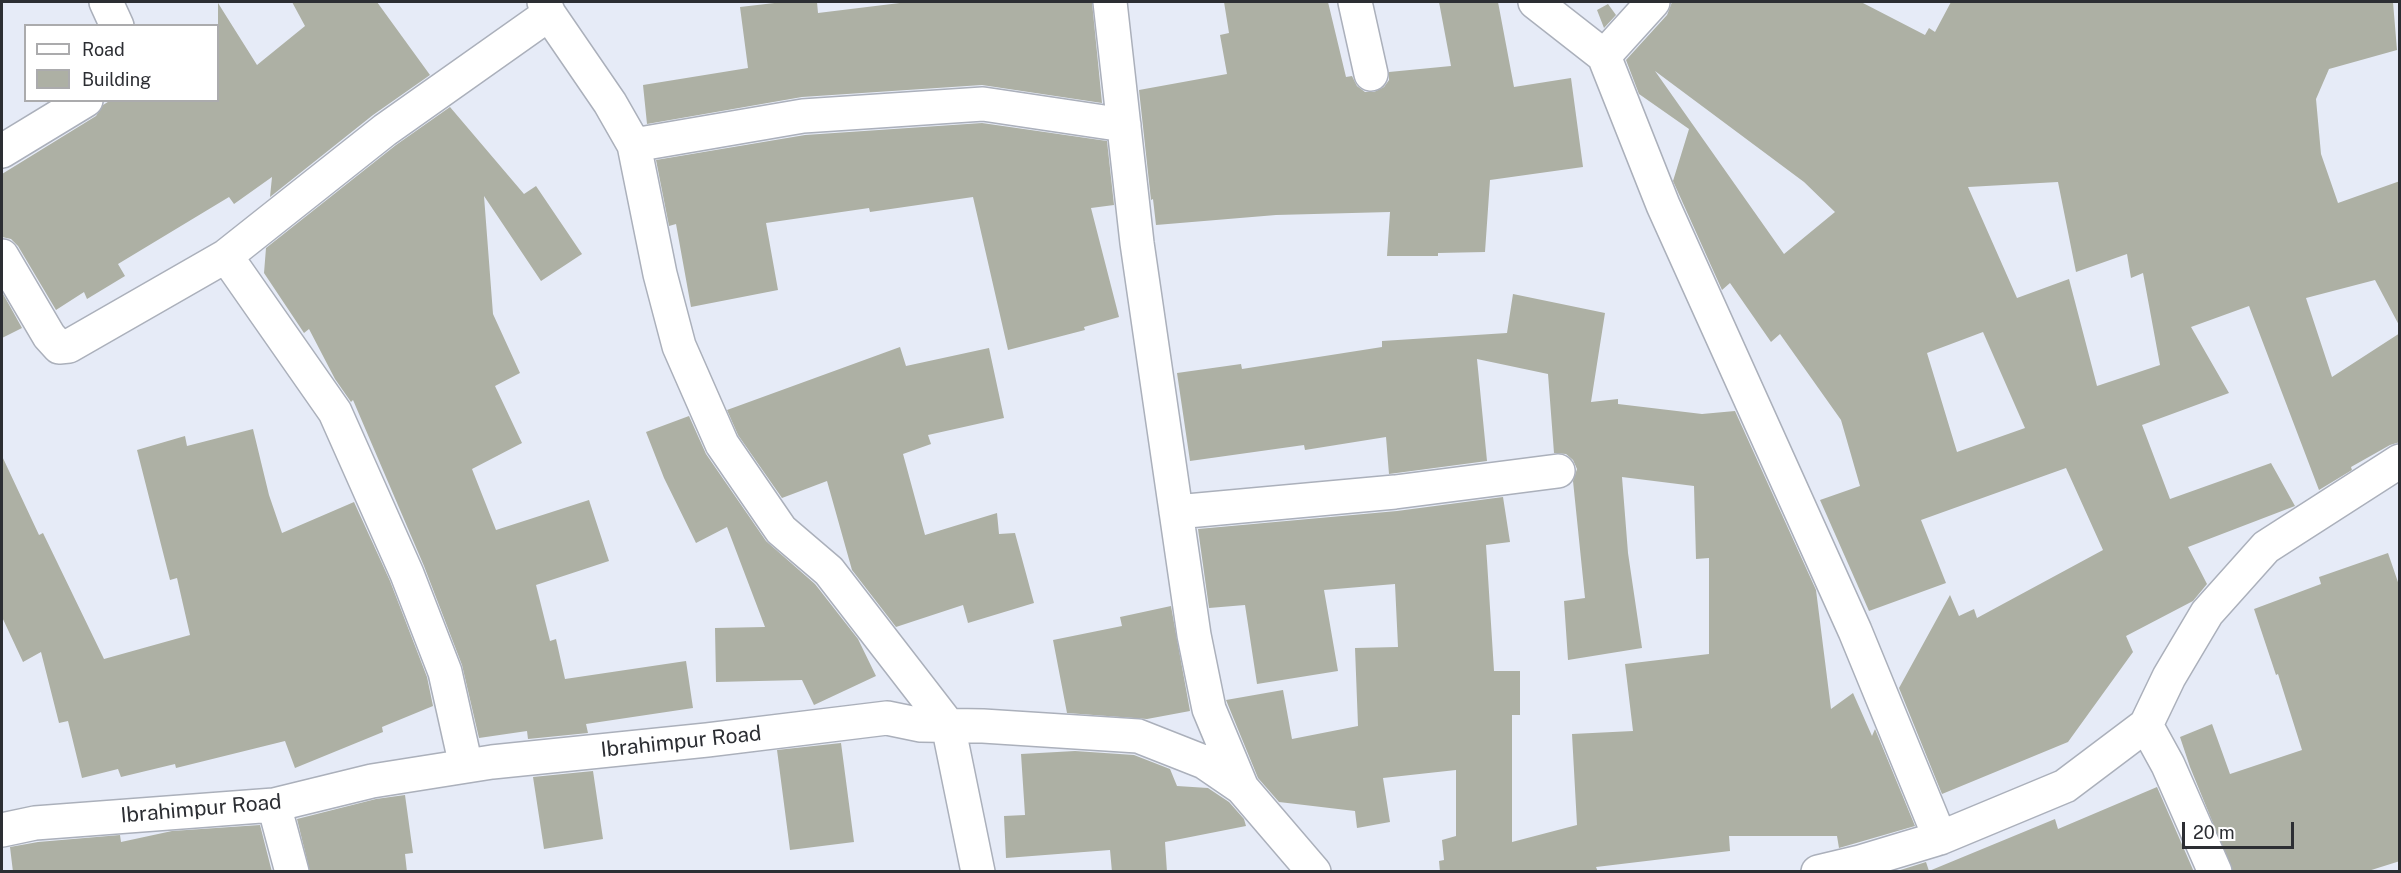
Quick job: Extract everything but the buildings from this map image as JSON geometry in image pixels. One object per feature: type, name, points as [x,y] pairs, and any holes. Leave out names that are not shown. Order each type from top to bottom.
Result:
[{"type":"street","points":[[106,2],[116,24]]},
{"type":"street","points":[[1110,2],[1137,243],[1194,635],[1209,709],[1242,788]]},
{"type":"street","points":[[1355,2],[1371,74]]},
{"type":"street","points":[[1534,2],[1604,56],[1663,206],[1855,631],[1940,838]]},
{"type":"street","points":[[1604,56],[1653,2]]},
{"type":"street","points":[[2,256],[49,336],[58,347],[69,345],[226,255],[546,8],[610,103],[634,145],[660,274],[679,346],[722,444],[781,530],[829,571],[948,725],[978,872]]},
{"type":"street","points":[[2,151],[83,102]]},
{"type":"street","points":[[634,145],[803,116],[983,104],[1124,124]]},
{"type":"street","points":[[226,255],[335,412],[407,574],[445,672],[466,766]]},
{"type":"street","points":[[1818,872],[1940,838],[2065,786],[2146,725],[2169,676],[2207,613],[2266,547],[2400,461]]},
{"type":"street","points":[[1176,512],[1395,492],[1558,471]]},
{"type":"street","name":"Ibrahimpur Road","points":[[2,830],[35,823],[274,805],[372,782],[466,766],[887,718],[921,725],[1138,735],[1204,762],[1242,788],[1314,872]]},
{"type":"street","points":[[2146,725],[2168,765],[2215,872]]},
{"type":"street","points":[[274,805],[292,872]]}]
